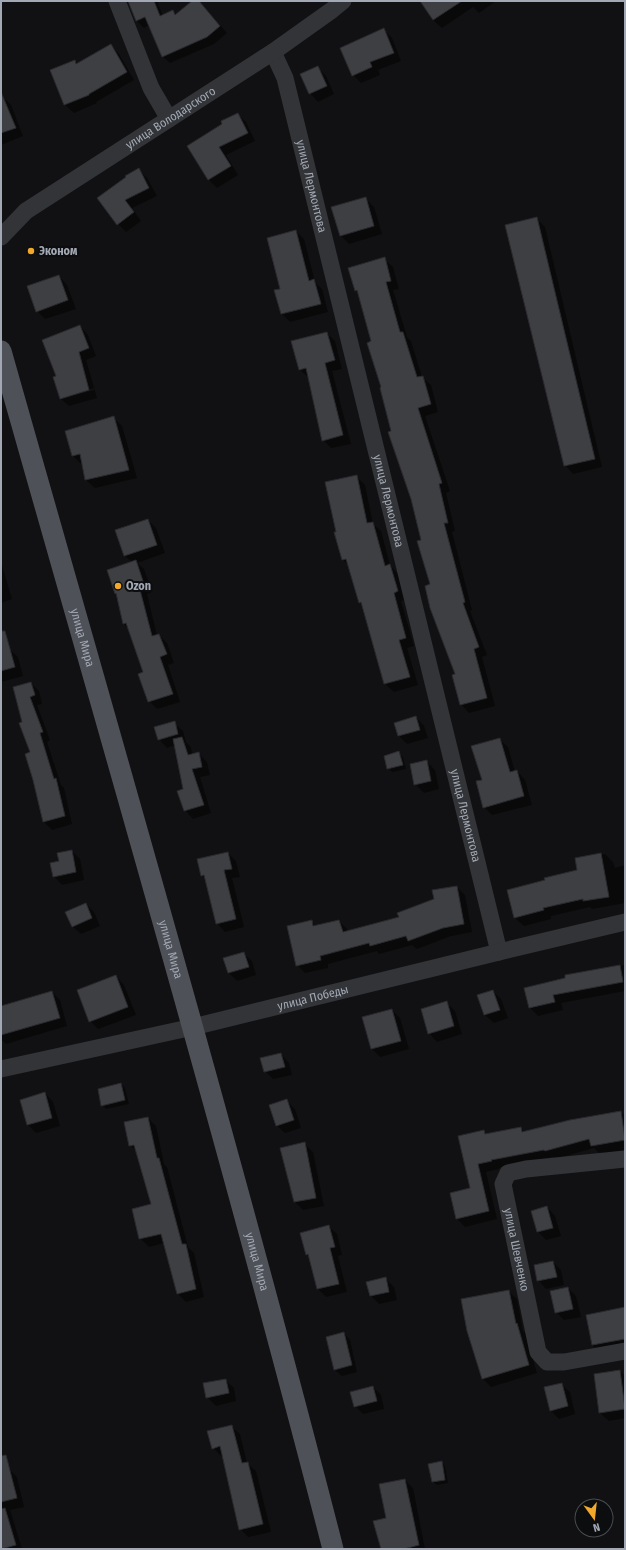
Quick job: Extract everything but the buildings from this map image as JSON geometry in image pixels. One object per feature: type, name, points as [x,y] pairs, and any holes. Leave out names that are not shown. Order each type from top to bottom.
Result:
[{"type":"main road","name":"улица Мира","points":[[1,351],[193,1027],[292,1389],[333,1549]]},
{"type":"street","points":[[117,1],[151,88],[169,119]]},
{"type":"street","name":"улица Володарского","points":[[1,237],[26,211],[273,52],[343,1]]},
{"type":"street","name":"улица Лермонтова","points":[[273,52],[285,78],[499,952]]},
{"type":"street","name":"улица Победы","points":[[1,1069],[193,1027],[625,922]]},
{"type":"street","name":"улица Шевченко","points":[[625,1159],[526,1169],[508,1173],[503,1184],[538,1352],[547,1362],[564,1362],[625,1351]]},
{"type":"place","name":"Эконом","points":[[31,251]]},
{"type":"place","name":"Ozon","points":[[118,586]]}]
